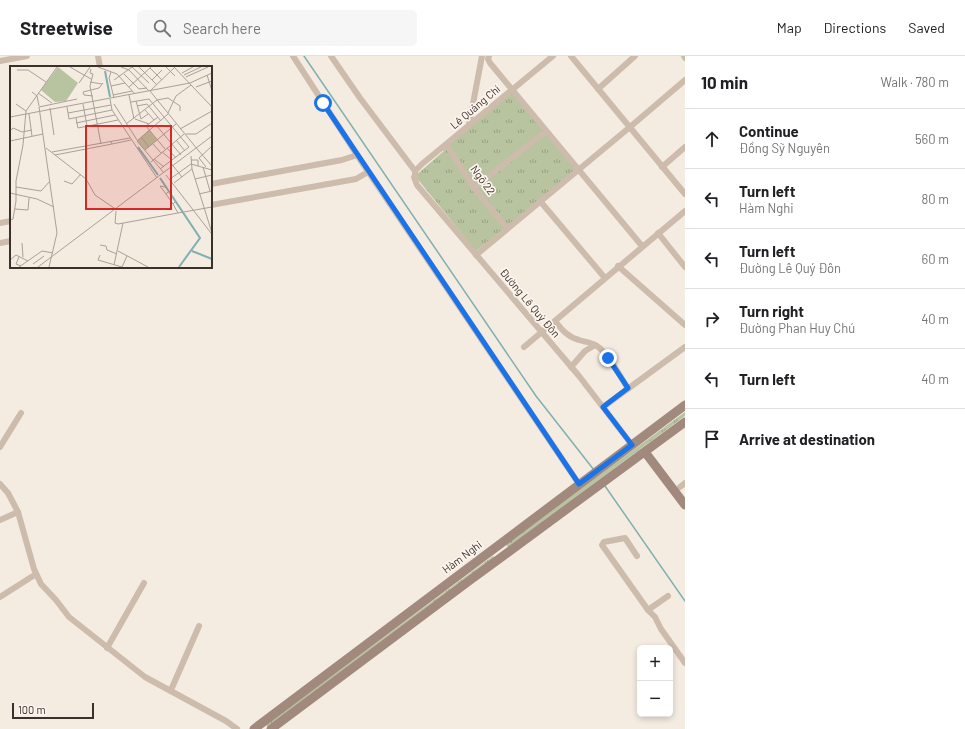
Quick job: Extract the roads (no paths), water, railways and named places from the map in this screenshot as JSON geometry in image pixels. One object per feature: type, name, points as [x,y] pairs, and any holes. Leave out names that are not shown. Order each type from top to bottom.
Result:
[{"type":"main road","name":"Hàm Nghi","points":[[254,729],[685,405]]},
{"type":"main road","points":[[271,729],[685,422]]},
{"type":"main road","points":[[645,452],[685,505]]},
{"type":"street","points":[[0,61],[27,56]]},
{"type":"street","points":[[98,56],[100,66]]},
{"type":"street","points":[[293,56],[368,172],[579,484]]},
{"type":"street","name":"Đường Lê Quý Đôn","points":[[331,56],[350,85],[415,173],[414,177],[417,184],[571,367],[632,445]]},
{"type":"street","points":[[469,125],[482,56]]},
{"type":"street","points":[[489,56],[488,59],[490,63],[642,246]]},
{"type":"street","name":"Lê Quảng Chí","points":[[415,173],[469,125],[553,56]]},
{"type":"street","points":[[571,56],[685,194]]},
{"type":"street","points":[[598,89],[635,56]]},
{"type":"street","points":[[476,254],[685,80]]},
{"type":"street","points":[[474,188],[546,130]]},
{"type":"street","name":"Ngõ 22","points":[[442,148],[448,147],[474,188],[507,228]]},
{"type":"street","points":[[662,167],[685,147]]},
{"type":"street","points":[[212,184],[342,160],[357,155]]},
{"type":"street","points":[[212,205],[356,180],[368,172]]},
{"type":"street","points":[[540,201],[605,278]]},
{"type":"street","points":[[524,347],[618,266],[685,211]]},
{"type":"street","points":[[0,223],[10,221]]},
{"type":"street","points":[[658,233],[685,267]]},
{"type":"street","points":[[0,243],[10,241]]},
{"type":"street","points":[[618,266],[685,325]]},
{"type":"street","points":[[555,321],[568,336],[595,345],[602,350],[628,388]]},
{"type":"street","points":[[571,367],[585,351],[595,345]]},
{"type":"street","points":[[603,407],[684,350]]},
{"type":"street","points":[[0,447],[21,412]]},
{"type":"street","points":[[0,484],[8,493],[18,512],[36,574],[41,584],[69,617],[145,677],[171,690],[238,729]]},
{"type":"street","points":[[0,520],[18,512]]},
{"type":"street","points":[[637,556],[625,538],[604,542],[602,545],[648,610],[655,617],[661,629],[685,663]]},
{"type":"street","points":[[0,597],[36,574]]},
{"type":"street","points":[[107,648],[144,583]]},
{"type":"street","points":[[648,610],[668,596]]},
{"type":"street","points":[[171,690],[199,626]]},
{"type":"waterway","points":[[304,56],[536,396],[594,470]]},
{"type":"waterway","points":[[605,486],[685,601]]}]
